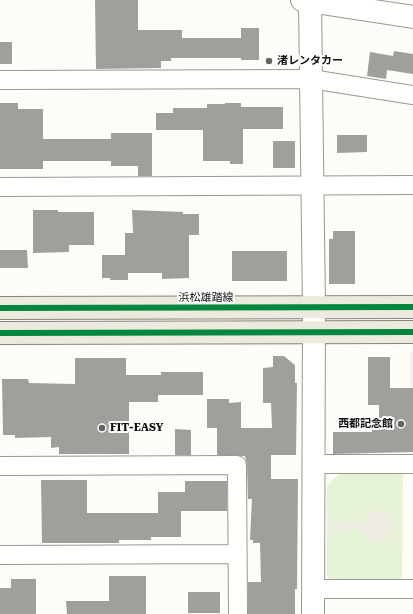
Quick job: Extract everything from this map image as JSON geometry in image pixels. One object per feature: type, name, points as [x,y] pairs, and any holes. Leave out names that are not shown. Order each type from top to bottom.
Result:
[{"type":"main road","name":"浜松雄踏線","points":[[0,308],[413,307]]},
{"type":"main road","points":[[0,333],[413,332]]},
{"type":"street","points":[[313,614],[314,308],[311,79],[306,1],[413,18]]},
{"type":"street","points":[[0,80],[311,79],[413,95]]},
{"type":"street","points":[[0,187],[413,185]]},
{"type":"street","points":[[314,464],[413,464]]},
{"type":"street","points":[[0,466],[237,465],[238,614]]},
{"type":"street","points":[[0,555],[237,554]]},
{"type":"street","points":[[313,588],[413,589]]},
{"type":"shaded area","points":[[410,352],[413,352],[413,457],[409,457]]},
{"type":"shaded area","points":[[374,511],[382,511],[390,515],[394,522],[392,534],[386,540],[378,542],[370,540],[367,538],[363,530],[336,530],[334,534],[330,536],[329,531],[327,531],[327,522],[329,521],[330,517],[334,519],[336,523],[363,523],[367,515]]},
{"type":"green space","points":[[342,471],[403,471],[402,581],[332,581],[327,576],[327,486]]},
{"type":"building","points":[[95,0],[138,0],[138,30],[182,30],[182,38],[241,38],[241,28],[259,28],[259,60],[241,60],[241,58],[171,58],[171,61],[161,61],[161,68],[96,69]]},
{"type":"building","points":[[0,42],[12,42],[12,64],[0,64]]},
{"type":"building","points":[[394,51],[413,54],[413,74],[387,70],[386,79],[367,76],[370,52],[393,56]]},
{"type":"building","points":[[0,103],[18,103],[18,109],[43,109],[43,139],[111,139],[111,133],[152,133],[152,176],[138,176],[138,166],[111,166],[111,161],[43,161],[43,169],[0,169]]},
{"type":"building","points":[[241,103],[241,107],[283,107],[283,129],[243,129],[243,164],[230,164],[230,161],[203,161],[203,130],[156,130],[156,113],[173,113],[173,108],[207,108],[207,104]]},
{"type":"building","points":[[337,135],[367,135],[367,152],[337,153]]},
{"type":"building","points":[[273,141],[295,141],[295,168],[273,168]]},
{"type":"building","points":[[33,210],[94,212],[94,245],[69,245],[69,252],[33,253]]},
{"type":"building","points":[[132,210],[199,214],[199,235],[189,235],[189,278],[162,279],[162,273],[128,273],[128,280],[110,280],[110,278],[102,278],[102,255],[125,255],[125,233],[133,233]]},
{"type":"building","points":[[333,231],[355,231],[355,284],[329,284],[329,239],[333,239]]},
{"type":"building","points":[[0,250],[27,250],[28,268],[0,268]]},
{"type":"building","points":[[232,251],[287,251],[287,281],[232,281]]},
{"type":"building","points":[[273,356],[284,356],[295,365],[295,383],[297,383],[296,455],[271,455],[271,479],[298,479],[297,589],[295,589],[295,614],[248,614],[248,582],[261,582],[260,543],[253,543],[253,540],[250,540],[252,499],[248,499],[247,465],[245,456],[217,455],[217,428],[207,428],[207,399],[229,399],[229,403],[241,402],[241,428],[272,428],[271,403],[263,403],[263,368],[273,367]]},
{"type":"building","points":[[368,357],[390,357],[390,388],[413,388],[413,452],[333,454],[333,432],[372,432],[372,430],[379,430],[379,405],[368,405]]},
{"type":"building","points":[[75,358],[126,358],[126,375],[161,375],[161,372],[203,372],[203,395],[158,395],[158,402],[129,402],[129,454],[59,454],[59,447],[51,448],[51,437],[15,438],[15,435],[3,435],[2,379],[28,379],[29,383],[75,384]]},
{"type":"building","points":[[175,429],[191,430],[191,455],[175,455]]},
{"type":"building","points":[[41,480],[87,480],[87,513],[158,513],[158,492],[185,492],[185,481],[227,481],[227,511],[181,511],[181,537],[151,537],[151,540],[119,540],[119,543],[42,543]]},
{"type":"building","points":[[109,576],[146,576],[146,614],[67,614],[66,601],[109,601]]},
{"type":"building","points":[[11,579],[36,579],[36,614],[0,614],[0,588],[11,588]]},
{"type":"building","points":[[188,592],[220,592],[220,613],[188,613]]},
{"type":"cycle path","points":[[0,308],[413,307]]},
{"type":"cycle path","points":[[0,333],[413,332]]},
{"type":"place","name":"渚レンタカー","points":[[269,61]]},
{"type":"place","name":"西都記念館","points":[[401,424]]},
{"type":"place","name":"FIT-EASY","points":[[102,428]]}]
